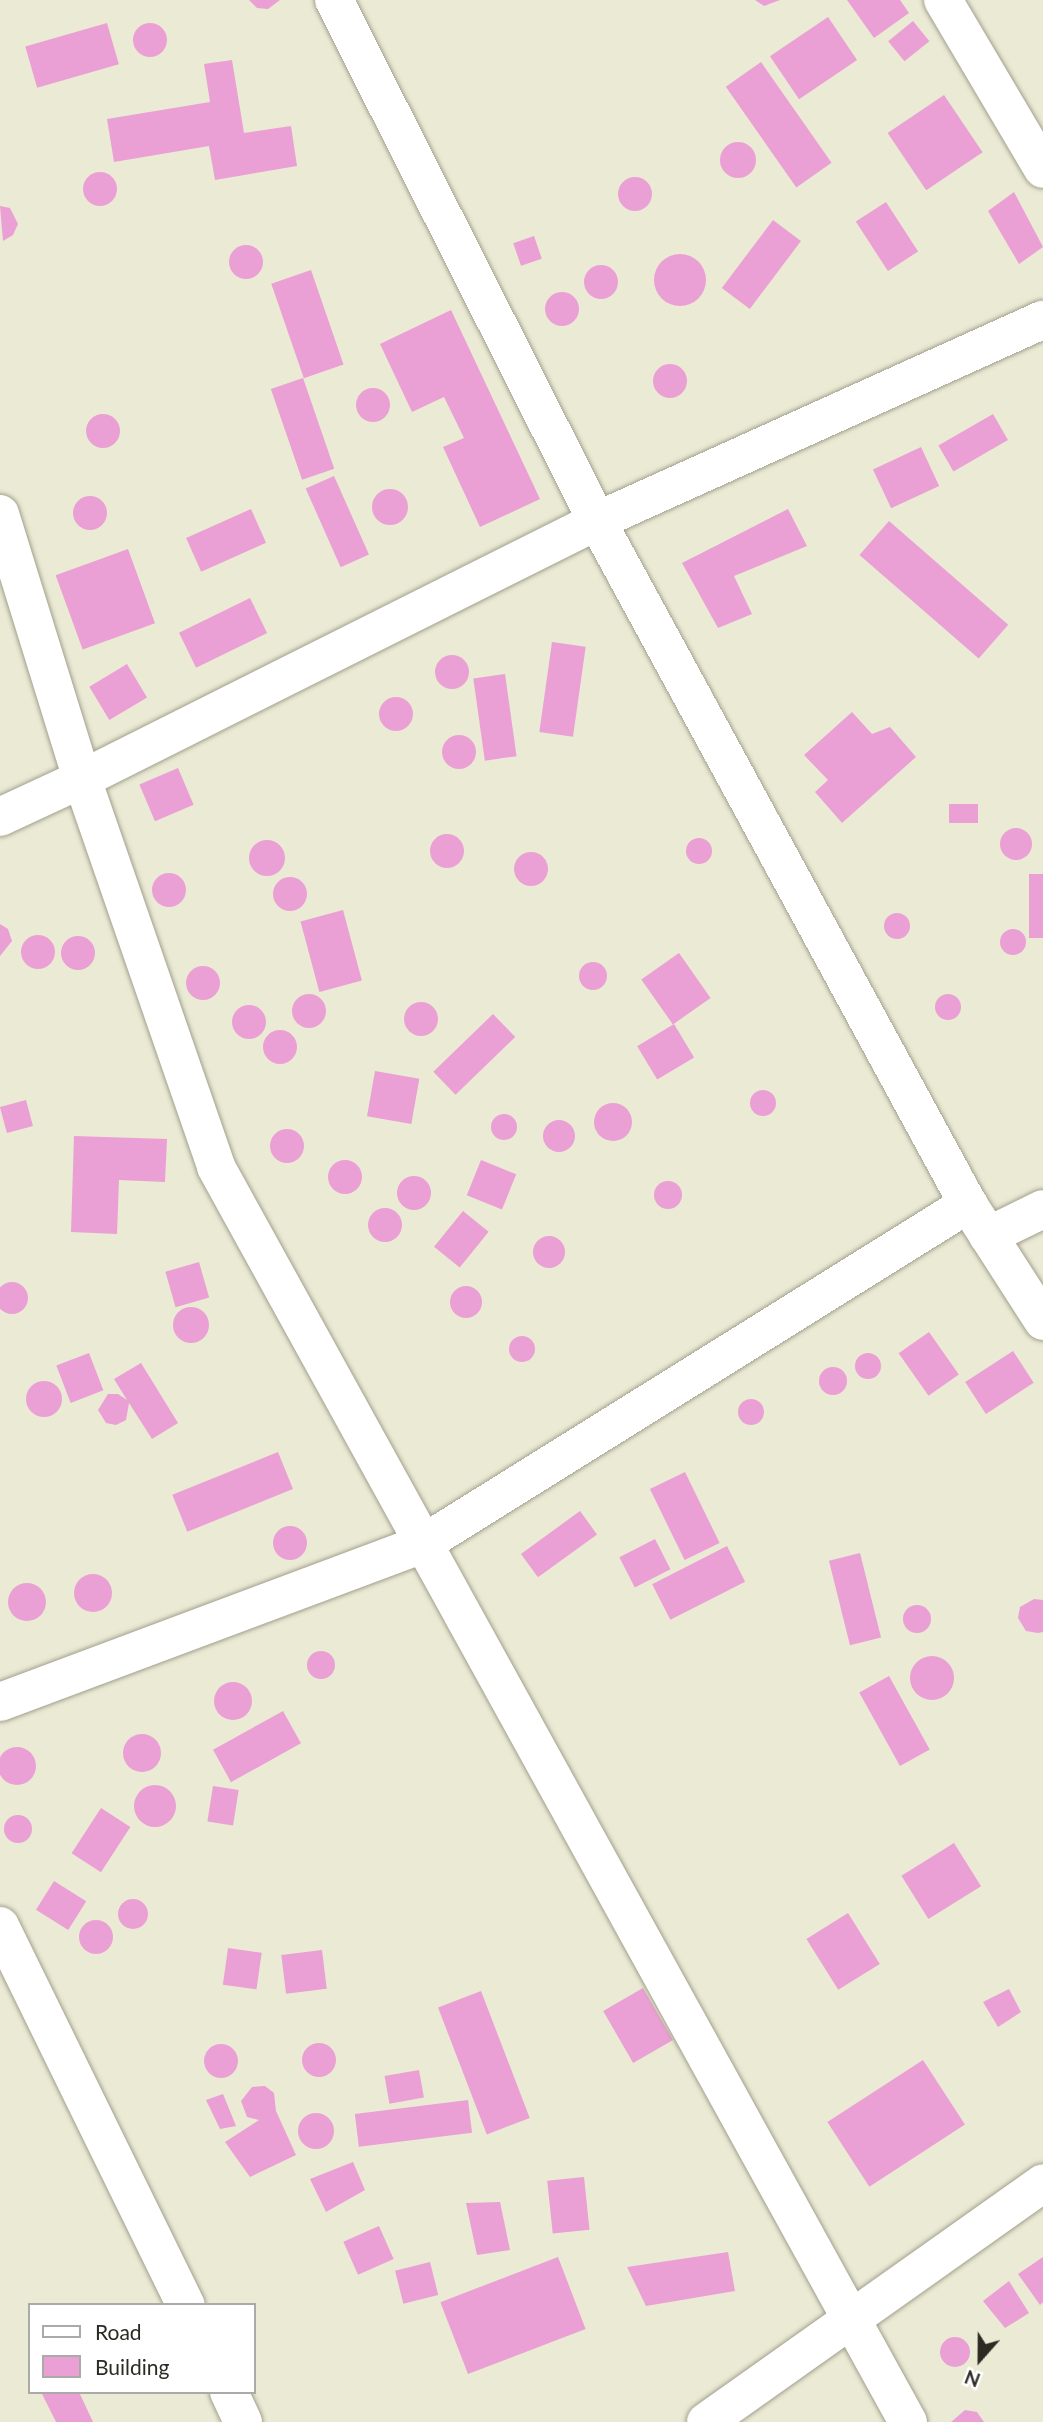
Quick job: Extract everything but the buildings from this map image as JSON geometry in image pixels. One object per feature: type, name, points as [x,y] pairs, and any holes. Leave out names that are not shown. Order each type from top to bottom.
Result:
[{"type":"street","points":[[334,0],[597,521],[968,1204],[1043,1321]]},
{"type":"street","points":[[943,0],[1043,169]]},
{"type":"street","points":[[0,817],[82,779],[597,521],[1043,320]]},
{"type":"street","points":[[0,516],[82,779],[216,1167],[422,1545],[853,2316],[908,2422]]},
{"type":"street","points":[[0,1702],[422,1545],[968,1204]]},
{"type":"street","points":[[988,1236],[1043,1209]]},
{"type":"street","points":[[0,1926],[185,2303]]},
{"type":"street","points":[[706,2422],[1043,2183]]},
{"type":"street","points":[[230,2394],[243,2422]]}]
